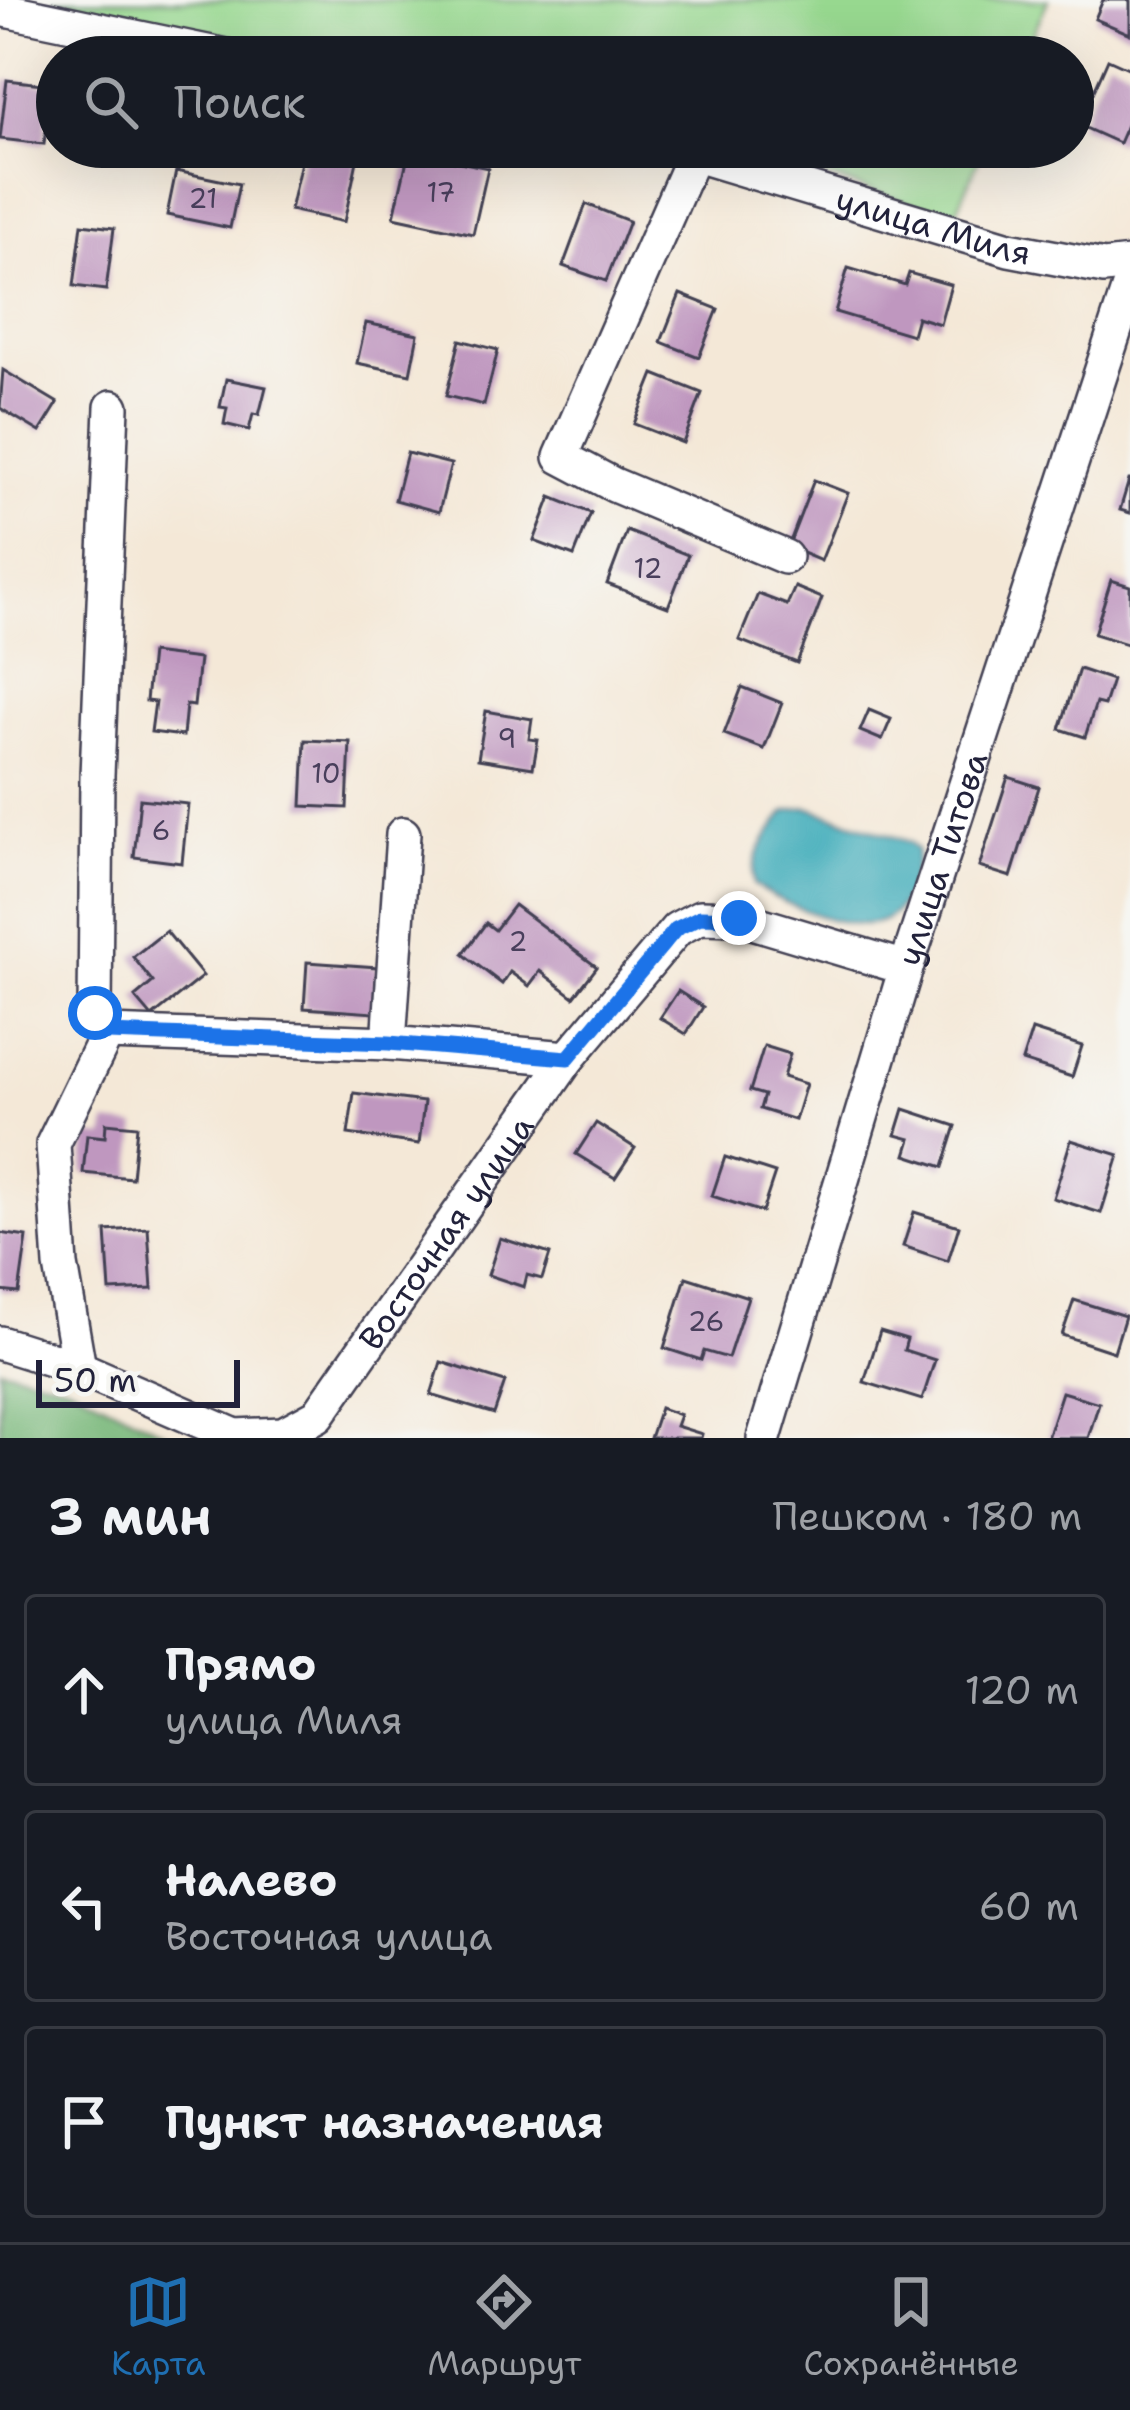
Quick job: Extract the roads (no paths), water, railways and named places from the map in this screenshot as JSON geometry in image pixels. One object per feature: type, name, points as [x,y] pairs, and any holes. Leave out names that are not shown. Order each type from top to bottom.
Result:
[{"type":"street","points":[[0,10],[128,36]]},
{"type":"street","points":[[675,168],[561,457],[614,485],[785,556]]},
{"type":"street","name":"улица Миля","points":[[741,168],[1009,249],[1104,267],[1130,264]]},
{"type":"street","name":"улица Титова","points":[[764,1438],[907,968],[1130,284]]},
{"type":"street","points":[[107,1033],[95,1013],[97,775],[112,407]]},
{"type":"street","points":[[389,1043],[404,835]]},
{"type":"street","name":"Восточная улица","points":[[284,1436],[318,1415],[568,1058],[676,929],[700,917],[739,918],[907,968]]},
{"type":"street","points":[[107,1033],[389,1043],[568,1058]]},
{"type":"street","points":[[79,1368],[61,1264],[53,1144],[107,1033]]},
{"type":"street","points":[[0,1343],[79,1368],[236,1436],[284,1436]]},
{"type":"water","points":[[807,807],[910,842],[917,850],[905,897],[888,918],[875,923],[839,921],[781,901],[754,885],[755,865],[768,837],[786,811]]}]
